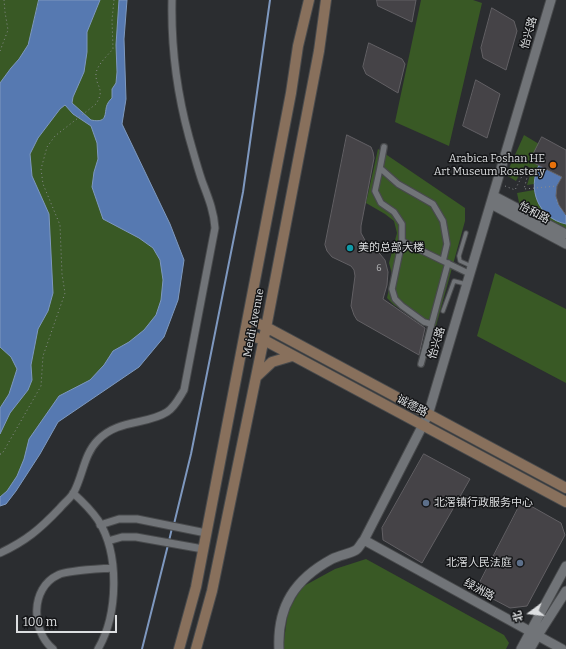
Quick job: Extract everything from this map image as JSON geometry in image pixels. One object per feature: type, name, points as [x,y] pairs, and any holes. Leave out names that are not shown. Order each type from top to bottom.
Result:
[{"type":"main road","points":[[298,46],[303,0]]},
{"type":"main road","name":"Meidi Avenue","points":[[179,649],[196,587],[291,93],[298,46],[309,0]]},
{"type":"main road","name":"Meidi Avenue","points":[[196,649],[212,590],[264,340],[319,51],[326,0]]},
{"type":"main road","points":[[319,51],[333,0]]},
{"type":"main road","name":"诚德路","points":[[248,319],[266,327],[563,486]]},
{"type":"main road","name":"诚德路","points":[[245,334],[264,340],[566,502]]},
{"type":"main road","points":[[256,377],[272,362],[292,356]]},
{"type":"main road","points":[[547,491],[566,509]]},
{"type":"street","points":[[0,553],[14,547],[38,531],[74,493],[90,450],[98,440],[110,431],[127,423],[157,417],[168,411],[176,403],[184,390],[214,228],[214,215],[202,180],[183,114],[174,51],[172,0]]},
{"type":"street","name":"怡兴路","points":[[279,649],[280,625],[282,614],[288,599],[298,586],[316,569],[334,558],[356,549],[364,540],[428,415],[551,0]]},
{"type":"street","points":[[384,147],[375,191],[381,203],[394,212],[402,224],[402,241],[392,289],[395,298],[402,306],[424,322],[431,324]]},
{"type":"street","points":[[380,168],[398,184],[433,204],[444,221],[448,244],[446,262],[421,364]]},
{"type":"street","name":"怡和路","points":[[492,200],[566,234]]},
{"type":"street","name":"怡和路","points":[[492,200],[566,244]]},
{"type":"street","points":[[402,241],[446,262],[471,270]]},
{"type":"street","points":[[74,493],[88,507],[100,525],[108,541],[113,568],[114,594],[111,614],[98,649]]},
{"type":"street","points":[[100,525],[119,519],[137,519],[206,533]]},
{"type":"street","points":[[108,541],[122,537],[136,537],[203,549]]},
{"type":"street","name":"绿洲路","points":[[364,540],[562,649]]},
{"type":"street","points":[[530,649],[534,633],[566,566]]},
{"type":"street","points":[[53,649],[40,631],[36,614],[38,599],[46,584],[58,575],[113,568]]},
{"type":"street","points":[[521,649],[566,591]]},
{"type":"lane","points":[[466,233],[459,256],[460,261],[471,270]]},
{"type":"lane","points":[[443,311],[454,281],[467,284]]},
{"type":"path","points":[[0,51],[8,30],[4,12],[4,0]]},
{"type":"path","points":[[0,454],[2,454],[41,386],[43,356],[65,293],[62,274],[60,225],[43,184],[41,169],[47,147],[55,136],[96,104],[100,97],[100,90],[96,75],[99,65],[113,49],[112,20],[114,0]]},
{"type":"path","points":[[498,182],[515,190],[524,172],[528,174],[524,189],[557,186]]},
{"type":"green space","points":[[0,0],[127,0],[124,39],[126,99],[122,124],[170,224],[184,260],[178,300],[164,337],[139,367],[58,422],[40,454],[16,491],[6,504],[0,506]]},
{"type":"green space","points":[[421,0],[473,0],[482,3],[449,146],[395,122]]},
{"type":"green space","points":[[524,135],[539,144],[530,160],[539,165],[536,171],[534,184],[527,185],[532,169],[525,165],[516,181],[506,175]]},
{"type":"green space","points":[[378,149],[465,208],[465,221],[436,326],[427,326],[394,305],[387,298],[392,274],[389,263],[397,233],[394,221],[366,203]]},
{"type":"green space","points":[[534,190],[541,207],[555,220],[566,224],[566,232],[520,207],[517,193]]},
{"type":"green space","points":[[495,273],[566,309],[566,383],[477,336]]},
{"type":"green space","points":[[366,559],[504,635],[509,643],[506,649],[284,649],[288,611],[302,587],[335,569]]},
{"type":"water","points":[[39,0],[100,0],[87,32],[87,52],[84,72],[73,97],[72,103],[91,120],[97,121],[101,120],[105,116],[108,102],[112,98],[112,89],[116,83],[116,45],[119,0],[127,0],[124,39],[126,99],[122,124],[170,224],[184,260],[178,300],[164,337],[139,367],[58,422],[40,454],[16,491],[6,504],[0,506],[0,497],[7,491],[17,476],[24,459],[29,439],[59,396],[90,380],[104,365],[113,351],[129,342],[144,330],[156,315],[161,300],[163,280],[160,260],[153,248],[139,238],[103,219],[92,187],[98,159],[97,143],[91,126],[73,114],[65,105],[60,109],[38,138],[30,154],[32,176],[49,214],[53,293],[48,311],[38,329],[31,365],[32,380],[28,390],[10,413],[0,434],[0,408],[9,394],[17,369],[11,357],[0,347],[0,83],[28,45]]},
{"type":"water","points":[[539,165],[562,177],[559,182],[556,197],[559,206],[566,214],[566,224],[556,221],[548,216],[538,201],[534,184]]},
{"type":"building","points":[[377,0],[416,0],[412,22],[378,6]]},
{"type":"building","points":[[492,8],[514,21],[517,31],[506,70],[483,58],[481,48]]},
{"type":"building","points":[[369,43],[402,59],[405,64],[398,93],[366,74],[363,67]]},
{"type":"building","points":[[476,80],[500,94],[487,138],[463,126]]},
{"type":"building","name":"美的总部大楼","points":[[347,135],[371,147],[373,152],[374,158],[361,233],[366,242],[385,260],[388,272],[387,285],[383,299],[425,328],[419,355],[357,320],[351,306],[355,276],[354,270],[351,266],[332,257],[327,251],[325,245]]},
{"type":"building","points":[[542,137],[566,150],[566,215],[559,205],[556,196],[557,186],[562,177],[530,161]]},
{"type":"building","name":"北滘镇行政服务中心","points":[[424,454],[470,479],[422,563],[383,540],[382,528]]},
{"type":"building","name":"北滘人民法庭","points":[[522,501],[561,523],[565,535],[527,606],[510,608],[476,590]]},
{"type":"waterway","points":[[174,524],[191,454],[243,192],[270,0]]},
{"type":"waterway","points":[[169,541],[172,528]]},
{"type":"waterway","points":[[142,649],[168,545]]},
{"type":"place","name":"Arabica Foshan HE Art Museum Roastery","points":[[553,165]]},
{"type":"place","name":"美的总部大楼","points":[[350,248]]},
{"type":"place","name":"北滘镇行政服务中心","points":[[426,503]]},
{"type":"place","name":"北滘人民法庭","points":[[520,563]]}]
